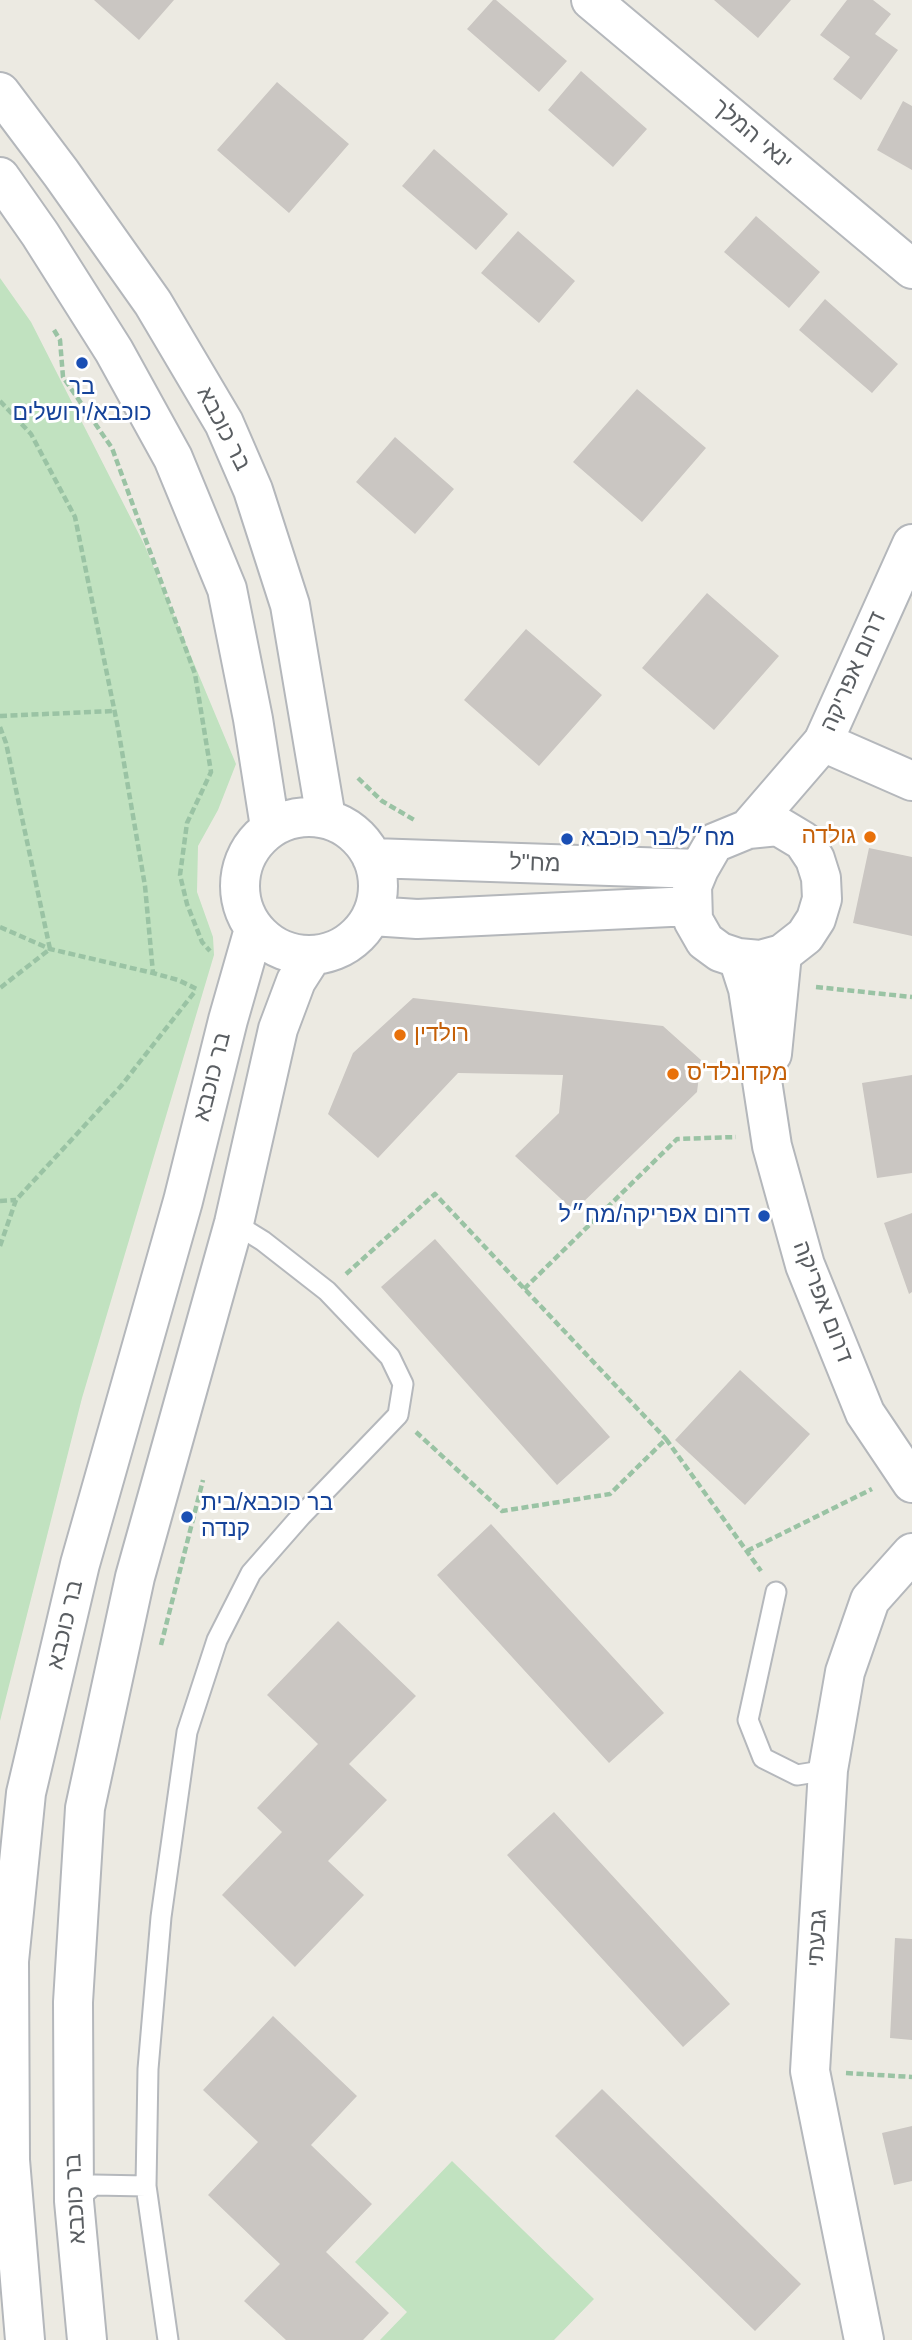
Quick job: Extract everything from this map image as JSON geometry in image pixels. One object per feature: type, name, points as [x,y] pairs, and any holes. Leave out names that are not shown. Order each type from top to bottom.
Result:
[{"type":"main road","name":"ינאי המלך","points":[[591,0],[912,269]]},
{"type":"main road","name":"בר כוכבא","points":[[0,92],[153,303],[224,423],[253,490],[290,605],[326,818]]},
{"type":"main road","points":[[0,177],[40,234],[114,351],[173,458],[227,589],[253,719],[270,827]]},
{"type":"main road","points":[[0,200],[40,234]]},
{"type":"main road","name":"דרום אפריקה","points":[[748,829],[816,750],[907,567]]},
{"type":"main road","points":[[816,750],[912,781]]},
{"type":"main road","name":"דרום אפריקה","points":[[803,841],[816,750]]},
{"type":"main road","points":[[306,816],[326,818],[345,827],[361,840],[372,858],[378,877],[372,916],[362,931],[348,944],[331,952],[312,956],[290,953],[270,944],[254,929],[243,909],[239,886],[242,863],[254,843],[270,827],[288,819],[306,816]]},
{"type":"main road","points":[[778,826],[803,841],[815,859],[821,878],[822,899],[816,919],[805,936],[782,954],[760,960],[738,958],[720,952],[705,941],[693,920],[692,886],[714,843],[748,829],[778,826]]},
{"type":"main road","name":"מח\"ל","points":[[372,858],[699,869]]},
{"type":"main road","name":"מח\"ל","points":[[372,916],[417,919],[691,906]]},
{"type":"main road","name":"בר כוכבא","points":[[16,2338],[10,2160],[9,1961],[26,1793],[80,1564],[183,1201],[228,1020],[254,929]]},
{"type":"main road","name":"דרום אפריקה","points":[[766,1108],[782,954]]},
{"type":"main road","name":"בר כוכבא","points":[[87,2340],[74,2201],[73,2002],[85,1808],[135,1577],[234,1223],[278,1029],[296,981],[312,956]]},
{"type":"main road","name":"דרום אפריקה","points":[[738,958],[748,989],[772,1146],[805,1265],[865,1412],[912,1483]]},
{"type":"main road","name":"גבעתי","points":[[864,2340],[810,2071],[828,1770],[845,1672],[870,1600],[912,1553]]},
{"type":"lane","points":[[168,2340],[146,2186],[148,2069],[161,1917],[187,1731],[217,1640],[251,1573],[301,1516],[398,1415],[403,1384],[390,1357],[327,1291],[263,1241],[234,1223]]},
{"type":"lane","points":[[776,1592],[748,1720],[763,1758],[797,1774],[828,1770]]},
{"type":"lane","points":[[74,2201],[94,2185],[146,2186]]},
{"type":"path","points":[[53,328],[60,340],[63,377],[112,448],[195,674],[211,772],[187,823],[180,875],[187,904],[202,942],[214,956]]},
{"type":"path","points":[[0,401],[31,434],[75,517],[114,711],[145,886],[153,973]]},
{"type":"path","points":[[0,716],[114,711]]},
{"type":"path","points":[[0,727],[9,756],[50,949]]},
{"type":"path","points":[[0,927],[50,949],[153,973],[207,992]]},
{"type":"path","points":[[0,988],[50,949]]},
{"type":"path","points":[[807,987],[912,998]]},
{"type":"path","points":[[0,1246],[16,1200],[121,1086],[197,989]]},
{"type":"path","points":[[524,1289],[677,1139],[739,1137]]},
{"type":"path","points":[[327,1291],[435,1194],[666,1439],[776,1592]]},
{"type":"path","points":[[0,1201],[16,1200]]},
{"type":"path","points":[[398,1415],[502,1511],[610,1494],[666,1439]]},
{"type":"path","points":[[158,1657],[204,1479]]},
{"type":"path","points":[[747,1551],[873,1488]]},
{"type":"path","points":[[835,2072],[912,2077]]},
{"type":"green space","points":[[0,278],[31,322],[144,544],[236,764],[218,810],[198,846],[197,892],[213,937],[214,955],[82,1398],[0,1721]]},
{"type":"green space","points":[[452,2161],[594,2299],[554,2340],[380,2340],[407,2312],[355,2262]]},
{"type":"building","points":[[94,0],[174,0],[139,40]]},
{"type":"building","points":[[493,0],[567,61],[539,92],[467,29]]},
{"type":"building","points":[[714,0],[791,0],[758,38]]},
{"type":"building","points":[[847,0],[873,0],[891,14],[875,34],[898,50],[861,100],[833,79],[850,57],[820,35]]},
{"type":"building","points":[[581,71],[647,129],[613,167],[548,110]]},
{"type":"building","points":[[277,82],[349,144],[289,213],[217,150]]},
{"type":"building","points":[[903,101],[912,106],[912,170],[877,150]]},
{"type":"building","points":[[434,149],[508,214],[476,250],[402,186]]},
{"type":"building","points":[[756,216],[820,272],[789,308],[724,252]]},
{"type":"building","points":[[518,231],[575,281],[539,323],[481,273]]},
{"type":"building","points":[[825,299],[898,364],[872,393],[799,330]]},
{"type":"building","points":[[637,389],[706,448],[642,522],[573,462]]},
{"type":"building","points":[[395,437],[454,489],[415,534],[356,482]]},
{"type":"building","points":[[707,593],[779,656],[714,730],[642,668]]},
{"type":"building","points":[[526,629],[602,695],[539,766],[464,700]]},
{"type":"building","points":[[869,848],[912,857],[912,936],[853,923]]},
{"type":"building","points":[[413,998],[663,1026],[701,1060],[697,1092],[574,1211],[515,1156],[559,1113],[563,1075],[458,1073],[378,1158],[328,1114],[353,1053]]},
{"type":"building","points":[[912,1075],[912,1173],[877,1178],[862,1083]]},
{"type":"building","points":[[912,1213],[912,1292],[909,1294],[884,1223]]},
{"type":"building","points":[[435,1239],[610,1437],[557,1485],[381,1287]]},
{"type":"building","points":[[740,1370],[810,1434],[745,1505],[675,1440]]},
{"type":"building","points":[[491,1524],[664,1713],[609,1763],[437,1575]]},
{"type":"building","points":[[338,1621],[416,1696],[349,1764],[387,1800],[328,1861],[364,1895],[295,1967],[222,1895],[282,1832],[257,1808],[318,1744],[267,1695]]},
{"type":"building","points":[[554,1812],[730,2004],[683,2047],[507,1855]]},
{"type":"building","points":[[895,1938],[912,1939],[912,2040],[890,2038]]},
{"type":"building","points":[[273,2016],[357,2096],[311,2145],[372,2204],[326,2252],[389,2313],[363,2340],[286,2340],[244,2301],[280,2264],[208,2195],[258,2142],[203,2090]]},
{"type":"building","points":[[602,2089],[801,2284],[755,2331],[555,2136]]},
{"type":"building","points":[[912,2126],[912,2181],[894,2185],[882,2133]]},
{"type":"place","name":"בר כוכבא/ירושלים","points":[[82,363]]},
{"type":"place","name":"גולדה","points":[[870,837]]},
{"type":"place","name":"מח״ל/בר כוכבא","points":[[567,839]]},
{"type":"place","name":"רולדין","points":[[400,1035]]},
{"type":"place","name":"מקדונלד'ס","points":[[673,1074]]},
{"type":"place","name":"דרום אפריקה/מח״ל","points":[[764,1216]]},
{"type":"place","name":"בר כוכבא/בית קנדה","points":[[187,1517]]}]
